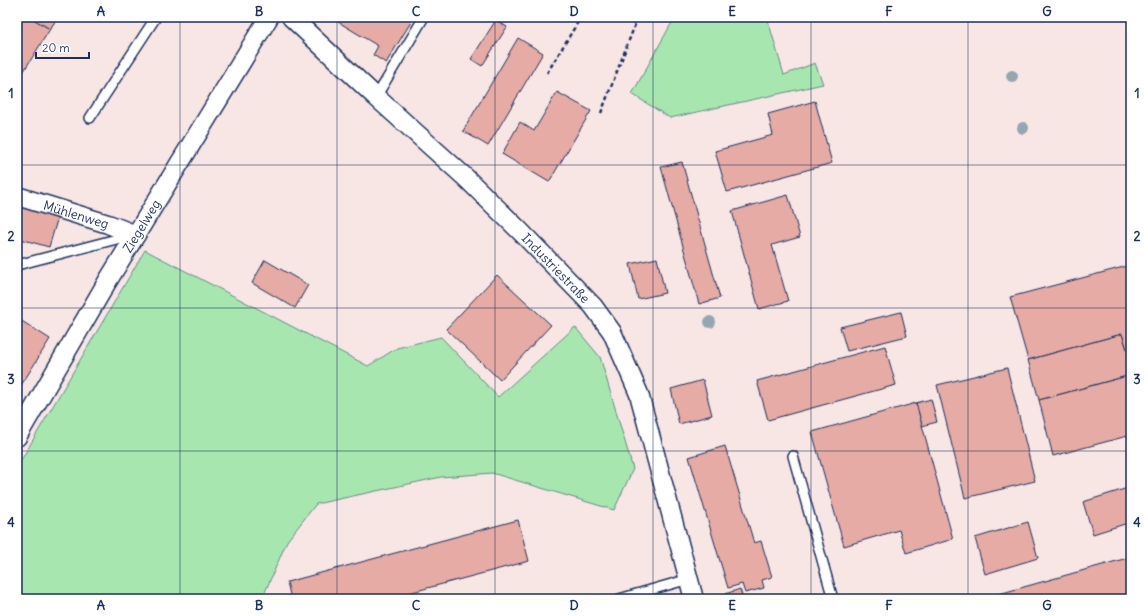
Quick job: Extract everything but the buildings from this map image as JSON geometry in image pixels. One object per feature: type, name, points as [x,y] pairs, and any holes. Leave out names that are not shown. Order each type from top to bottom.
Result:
[{"type":"street","name":"Ziegelweg","points":[[17,437],[136,235],[269,17]]},
{"type":"street","name":"Industriestraße","points":[[291,17],[376,97],[466,178],[522,232],[593,306],[612,332],[639,394],[694,599]]},
{"type":"street","name":"Mühlenweg","points":[[17,196],[108,224],[136,235]]},
{"type":"lane","points":[[90,118],[156,17]]},
{"type":"lane","points":[[376,97],[424,17]]},
{"type":"lane","points":[[17,265],[136,235]]},
{"type":"lane","points":[[793,456],[833,599]]},
{"type":"lane","points":[[619,599],[689,579]]},
{"type":"path","points":[[547,73],[581,17]]},
{"type":"path","points":[[601,113],[638,17]]},
{"type":"shaded area","points":[[17,17],[1131,17],[1131,599],[17,599]]},
{"type":"green space","points":[[675,17],[767,17],[784,75],[815,63],[823,84],[670,118],[632,94]]},
{"type":"green space","points":[[145,250],[368,366],[397,348],[441,337],[498,397],[575,327],[600,357],[633,469],[614,510],[492,473],[441,477],[316,504],[287,541],[262,599],[17,599],[17,467]]}]
